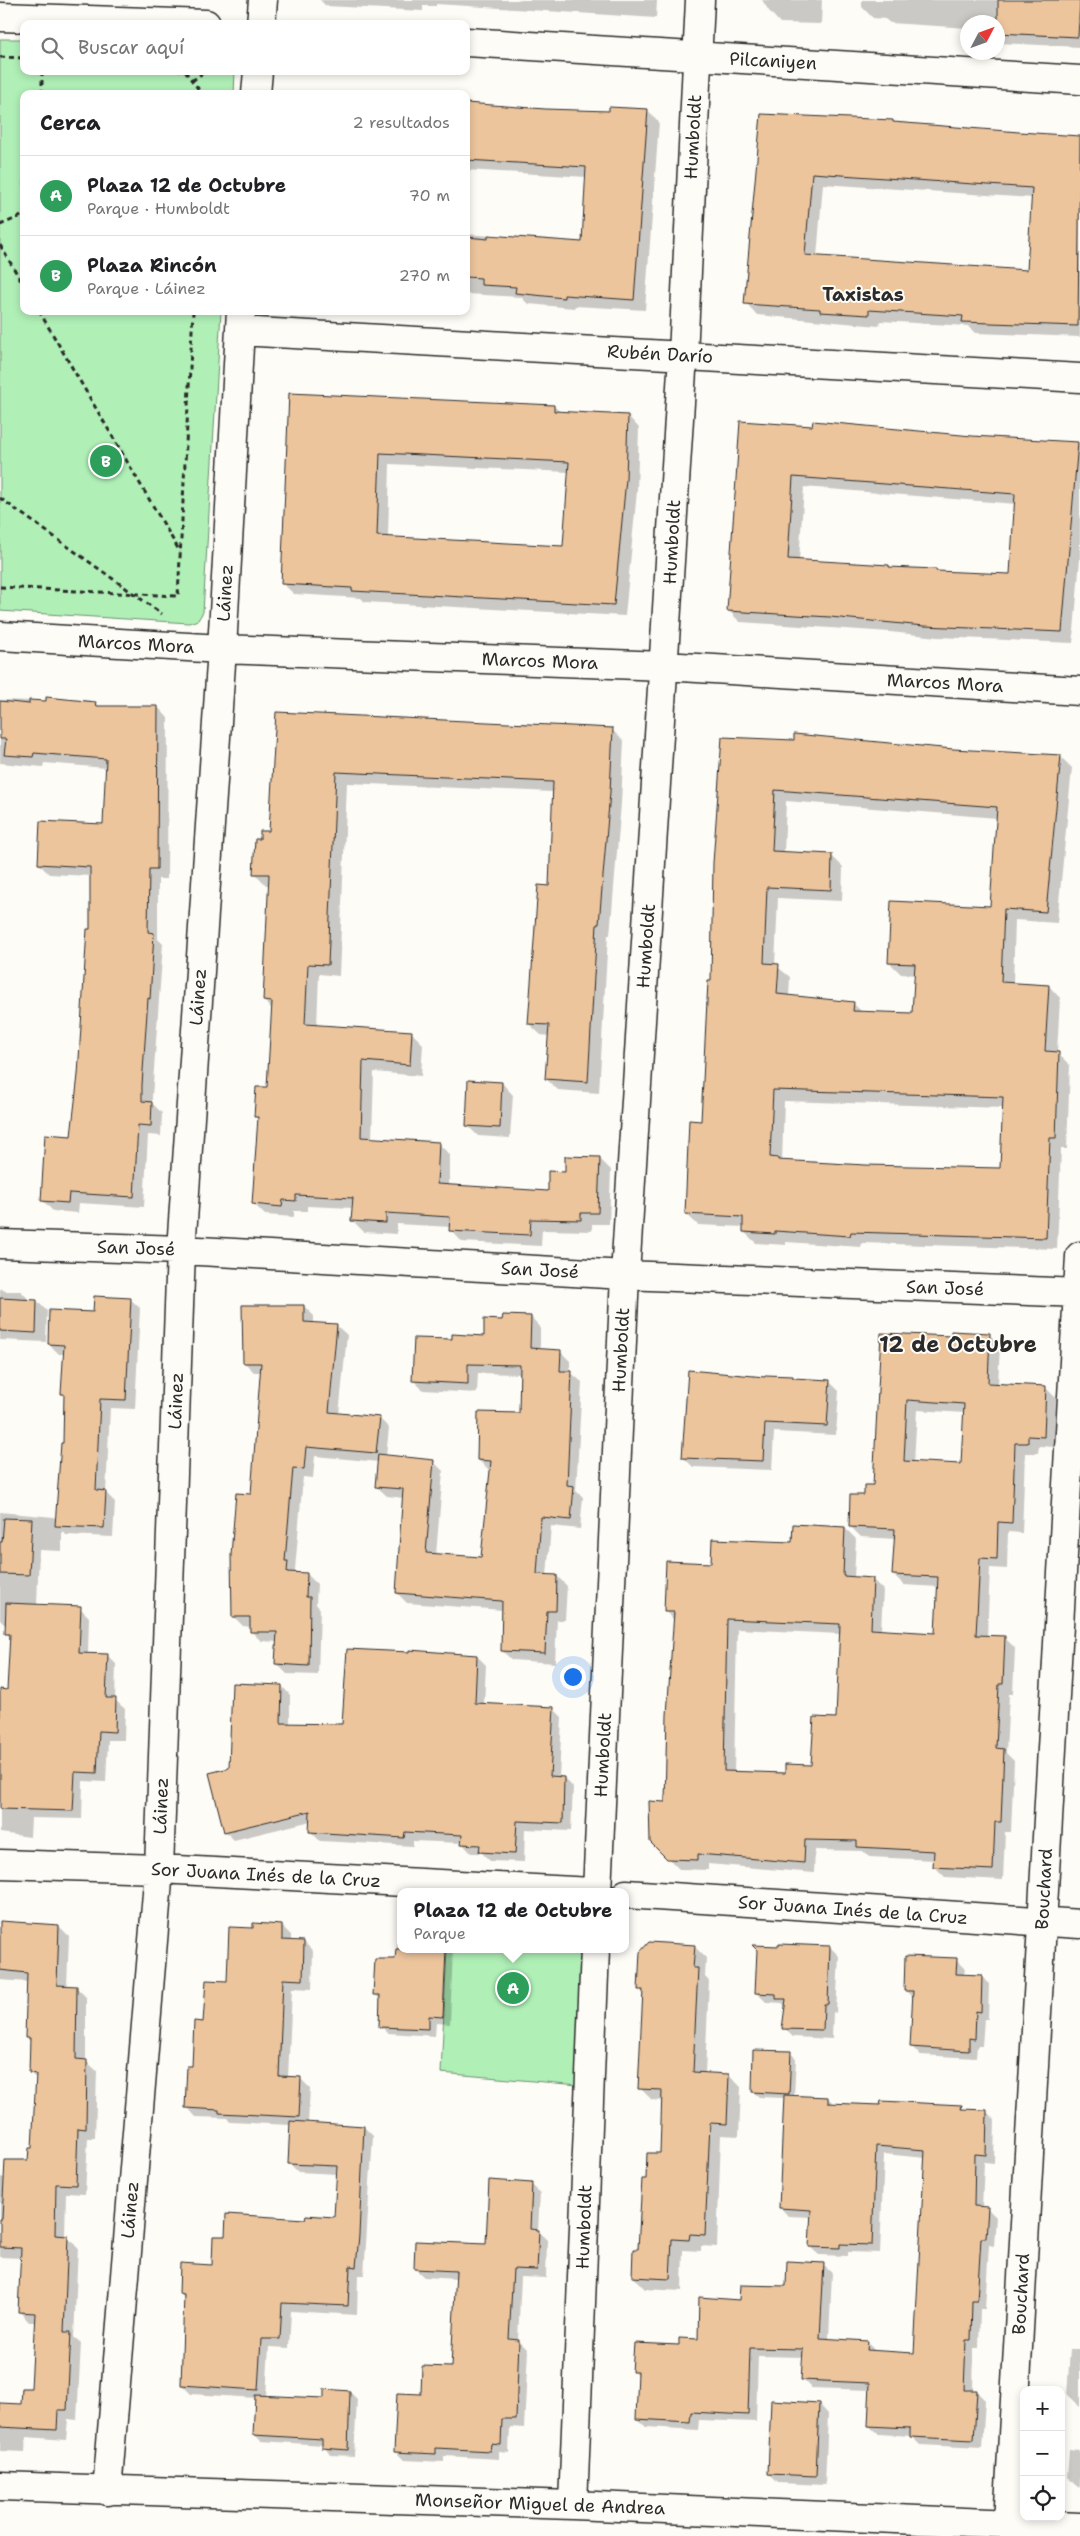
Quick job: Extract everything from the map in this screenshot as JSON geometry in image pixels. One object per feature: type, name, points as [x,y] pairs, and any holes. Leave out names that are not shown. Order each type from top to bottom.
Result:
[{"type":"street","points":[[261,20],[263,0]]},
{"type":"street","name":"Humboldt","points":[[597,1888],[625,1275],[683,355],[700,0]]},
{"type":"street","points":[[0,17],[88,20]]},
{"type":"street","name":"Pilcaniyen","points":[[470,42],[1080,80]]},
{"type":"street","points":[[256,90],[258,75]]},
{"type":"street","name":"Rubén Darío","points":[[240,321],[683,355],[1080,378]]},
{"type":"street","name":"Láinez","points":[[107,2491],[159,1869],[181,1250],[222,649],[240,321]]},
{"type":"street","name":"Marcos Mora","points":[[0,636],[222,649],[664,666],[1080,691]]},
{"type":"street","name":"San José","points":[[0,1244],[181,1250],[625,1275],[1079,1293]]},
{"type":"street","name":"Bouchard","points":[[1008,2523],[1080,1256]]},
{"type":"street","name":"Sor Juana Inés de la Cruz","points":[[0,1864],[159,1869],[517,1888]]},
{"type":"street","name":"Sor Juana Inés de la Cruz","points":[[629,1894],[1042,1923],[1080,1924]]},
{"type":"street","name":"Humboldt","points":[[573,2505],[595,1953]]},
{"type":"street","name":"Monseñor Miguel de Andrea","points":[[0,2486],[573,2505],[1080,2527]]},
{"type":"path","points":[[0,57],[20,58]]},
{"type":"path","points":[[42,75],[42,90]]},
{"type":"path","points":[[188,75],[199,90]]},
{"type":"path","points":[[192,81],[200,75]]},
{"type":"path","points":[[0,224],[20,216]]},
{"type":"path","points":[[0,246],[20,279]]},
{"type":"path","points":[[41,315],[180,552]]},
{"type":"path","points":[[0,587],[178,596],[193,315]]},
{"type":"path","points":[[0,498],[163,616]]},
{"type":"green space","points":[[0,39],[20,39],[20,75],[235,75],[234,90],[20,90],[20,315],[221,315],[203,612],[198,620],[189,623],[0,611]]},
{"type":"green space","points":[[447,1953],[582,1953],[579,2085],[441,2073]]},
{"type":"building","points":[[998,0],[1080,0],[1078,37],[1005,33],[1005,15],[998,15]]},
{"type":"building","points":[[470,103],[545,109],[609,111],[609,107],[648,109],[634,300],[564,295],[564,298],[515,293],[516,287],[481,285],[481,278],[470,277],[470,237],[488,239],[488,235],[582,242],[586,167],[470,160]]},
{"type":"building","points":[[761,114],[893,120],[893,122],[1080,136],[1078,326],[962,322],[963,316],[869,310],[869,315],[820,312],[820,309],[744,304]],"holes":[[[812,173],[1032,188],[1027,270],[805,255]]]},
{"type":"building","points":[[289,393],[554,405],[554,411],[628,415],[626,479],[614,605],[352,591],[352,588],[281,584]],"holes":[[[380,453],[569,462],[563,546],[377,536]]]},
{"type":"building","points":[[740,421],[812,426],[813,421],[972,436],[1078,442],[1062,632],[924,626],[830,617],[727,611]],"holes":[[[793,477],[1015,494],[1010,574],[936,571],[936,569],[889,567],[889,565],[788,559]]]},
{"type":"building","points":[[46,697],[96,702],[95,706],[158,706],[157,869],[149,869],[148,932],[154,933],[142,1085],[142,1101],[152,1102],[151,1126],[138,1125],[134,1197],[69,1193],[68,1203],[41,1201],[45,1134],[71,1136],[78,1075],[87,929],[90,929],[90,867],[38,864],[40,821],[103,824],[106,759],[34,753],[33,757],[4,755],[6,739],[0,739],[0,701],[29,704],[29,700],[46,701]]},
{"type":"building","points":[[276,712],[613,728],[610,792],[599,924],[597,924],[588,1082],[545,1079],[549,1025],[528,1024],[538,885],[549,886],[553,782],[336,772],[328,965],[308,964],[305,1024],[412,1031],[410,1065],[363,1061],[361,1137],[439,1142],[437,1184],[548,1191],[548,1171],[565,1172],[565,1156],[600,1157],[598,1213],[581,1213],[581,1220],[531,1219],[530,1235],[449,1231],[450,1217],[386,1213],[386,1223],[351,1221],[353,1198],[296,1195],[296,1201],[283,1200],[282,1207],[252,1204],[258,1117],[254,1117],[256,1087],[267,1087],[272,1002],[263,1001],[269,874],[253,874],[255,839],[260,839],[260,831],[269,831]]},
{"type":"building","points":[[794,734],[953,749],[1061,755],[1046,912],[1004,909],[1001,982],[1049,985],[1045,1051],[1059,1052],[1056,1138],[1050,1138],[1046,1238],[851,1232],[850,1236],[775,1231],[775,1234],[743,1232],[743,1217],[685,1214],[689,1120],[701,1121],[708,981],[711,981],[713,863],[722,737],[794,740]],"holes":[[[775,790],[997,807],[990,906],[891,901],[888,963],[915,964],[912,1013],[853,1011],[854,1002],[777,994],[779,964],[764,963],[767,887],[831,890],[832,854],[772,851]],[[773,1090],[1003,1097],[1000,1168],[865,1165],[778,1160],[778,1158],[770,1157]]]},
{"type":"building","points":[[468,1080],[502,1082],[500,1128],[466,1126]]},
{"type":"building","points":[[94,1296],[131,1298],[126,1400],[100,1399],[96,1490],[106,1491],[104,1528],[55,1526],[61,1443],[63,1443],[64,1394],[61,1394],[64,1345],[48,1344],[49,1310],[93,1312]]},
{"type":"building","points":[[0,1298],[37,1300],[36,1333],[0,1331]]},
{"type":"building","points":[[242,1305],[304,1305],[304,1322],[337,1324],[329,1412],[380,1417],[376,1453],[306,1447],[304,1469],[293,1468],[285,1561],[288,1561],[287,1572],[307,1573],[306,1597],[310,1597],[309,1666],[275,1664],[277,1632],[250,1632],[250,1617],[232,1617],[231,1555],[236,1493],[251,1494],[261,1363],[243,1363]]},
{"type":"building","points":[[503,1315],[531,1316],[530,1348],[561,1350],[560,1371],[572,1371],[567,1485],[574,1486],[571,1520],[541,1517],[537,1574],[557,1575],[556,1611],[547,1611],[545,1653],[501,1651],[502,1601],[396,1593],[403,1489],[375,1487],[378,1454],[434,1460],[426,1553],[481,1557],[491,1461],[477,1460],[478,1412],[519,1413],[520,1365],[468,1364],[468,1384],[412,1381],[414,1338],[452,1339],[452,1334],[484,1336],[484,1319],[502,1320]]},
{"type":"building","points":[[951,1331],[990,1333],[988,1383],[1046,1386],[1044,1437],[1028,1436],[1028,1443],[1015,1443],[1012,1523],[998,1522],[997,1559],[980,1558],[976,1635],[1005,1636],[1003,1684],[999,1684],[996,1748],[1004,1749],[1001,1822],[995,1822],[993,1870],[933,1867],[934,1851],[857,1847],[857,1841],[805,1840],[804,1863],[698,1854],[698,1860],[667,1859],[650,1842],[649,1801],[665,1802],[667,1715],[674,1612],[664,1612],[666,1561],[711,1563],[712,1539],[792,1542],[793,1524],[845,1527],[843,1576],[873,1578],[871,1629],[935,1633],[938,1577],[892,1575],[895,1529],[849,1527],[850,1495],[864,1495],[864,1485],[873,1485],[881,1333],[951,1336]],"holes":[[[907,1400],[964,1404],[961,1464],[904,1461]],[[727,1619],[840,1624],[836,1718],[814,1717],[811,1765],[785,1764],[785,1773],[724,1771]]]},
{"type":"building","points":[[688,1370],[765,1377],[765,1375],[793,1376],[793,1378],[830,1380],[827,1426],[765,1423],[763,1461],[682,1458]]},
{"type":"building","points":[[4,1518],[32,1519],[29,1575],[0,1574],[0,1542],[2,1542]]},
{"type":"building","points":[[6,1603],[81,1606],[79,1653],[108,1654],[106,1698],[116,1698],[115,1732],[99,1731],[97,1773],[75,1772],[73,1811],[0,1809],[0,1689],[7,1690],[10,1634],[5,1634]]},
{"type":"building","points":[[347,1649],[409,1652],[409,1650],[477,1655],[475,1703],[554,1707],[550,1776],[564,1777],[563,1823],[517,1821],[515,1854],[479,1852],[480,1845],[461,1844],[462,1835],[405,1832],[404,1838],[309,1832],[310,1811],[224,1832],[209,1773],[229,1768],[232,1683],[282,1685],[281,1723],[342,1724]]},
{"type":"building","points":[[0,1921],[59,1925],[57,1985],[77,1986],[76,2059],[87,2060],[86,2129],[78,2128],[76,2185],[56,2184],[55,2235],[68,2236],[64,2332],[71,2332],[67,2410],[58,2410],[57,2430],[0,2427],[0,2403],[21,2404],[22,2388],[31,2388],[35,2313],[18,2312],[21,2248],[0,2247],[0,2219],[2,2219],[5,2160],[28,2160],[29,2148],[32,2148],[36,2074],[29,2073],[30,2038],[25,2038],[27,1973],[0,1970]]},
{"type":"building","points":[[253,1923],[282,1925],[282,1940],[304,1941],[303,1980],[283,1979],[279,2076],[301,2077],[299,2117],[219,2113],[219,2110],[185,2108],[187,2066],[192,2066],[194,2021],[203,2022],[206,1980],[227,1981],[229,1927],[253,1928]]},
{"type":"building","points":[[649,1942],[695,1945],[693,1968],[698,1968],[693,2072],[729,2074],[727,2124],[710,2123],[705,2235],[690,2234],[689,2240],[672,2239],[670,2279],[632,2277],[633,2249],[638,2249],[642,2179],[646,2179],[647,2153],[660,2153],[662,2090],[638,2089],[643,1990],[638,1990],[640,1952]]},
{"type":"building","points":[[779,1944],[830,1946],[828,2004],[824,2004],[823,2030],[782,2029],[786,1999],[776,1999],[776,1994],[755,1993],[757,1950],[752,1945],[779,1946]]},
{"type":"building","points":[[396,1949],[397,1953],[446,1953],[443,2017],[429,2016],[429,2029],[379,2027],[380,1995],[373,1995],[375,1959],[395,1959]]},
{"type":"building","points":[[905,1956],[957,1958],[956,1974],[982,1975],[981,2012],[976,2011],[975,2039],[969,2038],[969,2051],[910,2047],[913,1991],[904,1991]]},
{"type":"building","points":[[753,2050],[791,2051],[789,2094],[752,2092]]},
{"type":"building","points":[[784,2095],[828,2097],[828,2103],[880,2105],[881,2101],[962,2105],[961,2109],[987,2110],[986,2155],[975,2154],[974,2206],[988,2207],[986,2238],[981,2238],[977,2301],[972,2301],[971,2340],[966,2340],[964,2390],[977,2390],[974,2440],[910,2437],[910,2428],[868,2426],[870,2383],[801,2380],[803,2349],[750,2348],[748,2415],[691,2412],[690,2422],[636,2419],[638,2372],[632,2372],[634,2343],[679,2345],[679,2338],[698,2339],[699,2297],[739,2300],[740,2285],[786,2286],[787,2261],[824,2263],[820,2338],[868,2341],[867,2350],[914,2353],[925,2150],[876,2146],[872,2245],[840,2244],[840,2248],[809,2247],[811,2210],[779,2208]]},
{"type":"building","points":[[290,2121],[364,2126],[359,2235],[356,2267],[350,2266],[348,2306],[282,2303],[280,2339],[261,2339],[258,2390],[181,2385],[184,2295],[179,2294],[180,2263],[212,2265],[213,2236],[225,2236],[226,2214],[305,2219],[306,2215],[334,2217],[337,2166],[288,2164]]},
{"type":"building","points":[[489,2180],[532,2183],[530,2229],[539,2230],[537,2270],[513,2269],[509,2339],[519,2340],[516,2419],[502,2419],[501,2445],[491,2444],[490,2451],[436,2448],[436,2454],[394,2452],[397,2393],[421,2394],[422,2366],[451,2367],[456,2271],[414,2269],[415,2241],[486,2244]]},
{"type":"building","points":[[324,2389],[350,2391],[348,2450],[322,2448],[322,2439],[253,2435],[255,2395],[324,2398]]},
{"type":"building","points":[[771,2400],[819,2403],[816,2476],[768,2474]]},
{"type":"place","name":"Plaza Rincón","points":[[106,461]]},
{"type":"place","name":"Plaza 12 de Octubre","points":[[513,1988]]},
{"type":"district","name":"Taxistas","points":[[863,294]]},
{"type":"district","name":"12 de Octubre","points":[[958,1344]]}]
